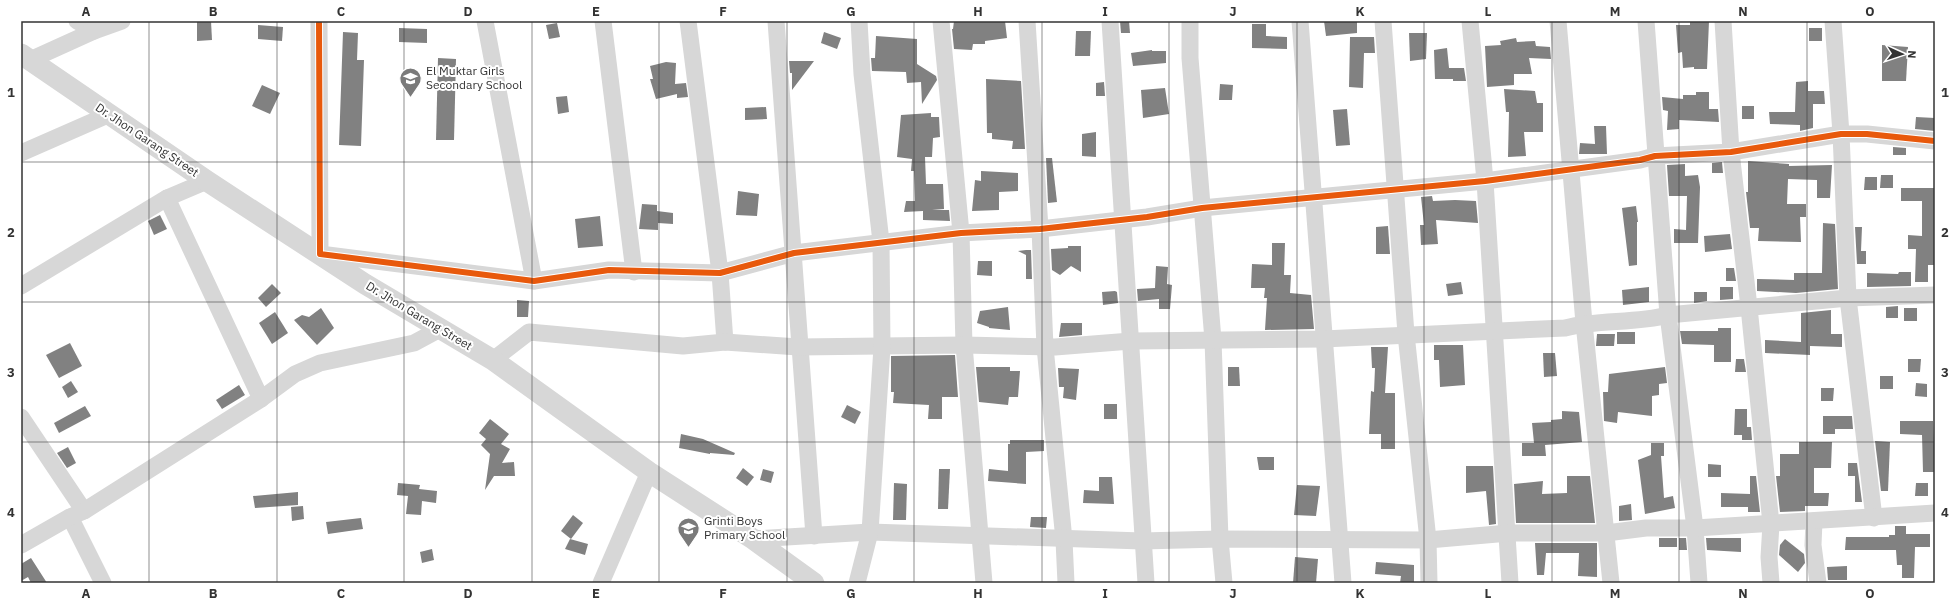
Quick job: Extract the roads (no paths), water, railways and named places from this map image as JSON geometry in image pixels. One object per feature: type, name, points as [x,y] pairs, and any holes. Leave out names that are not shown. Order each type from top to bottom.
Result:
[{"type":"street","points":[[77,21],[94,31]]},
{"type":"street","points":[[26,57],[122,21]]},
{"type":"street","points":[[319,21],[320,254],[534,281],[609,270],[634,272],[720,273],[794,253],[882,242],[961,233],[1040,229],[1147,217],[1202,208],[1485,181],[1640,160],[1655,156],[1731,152],[1841,134],[1867,134],[1935,141]]},
{"type":"street","points":[[485,21],[534,281]]},
{"type":"street","points":[[603,21],[634,272]]},
{"type":"street","points":[[688,21],[720,273],[725,342]]},
{"type":"street","points":[[776,21],[794,253],[798,347],[814,536]]},
{"type":"street","points":[[857,583],[870,532],[882,347],[882,242],[862,74],[859,21]]},
{"type":"street","points":[[941,21],[961,233],[964,345],[984,583]]},
{"type":"street","points":[[1027,21],[1040,229],[1045,346],[1064,540],[1066,583]]},
{"type":"street","points":[[1110,21],[1121,219],[1131,341],[1142,541],[1146,583]]},
{"type":"street","points":[[1190,21],[1190,58],[1213,340],[1220,539],[1224,583]]},
{"type":"street","points":[[1300,21],[1323,339],[1343,583]]},
{"type":"street","points":[[1383,21],[1406,334],[1428,540],[1429,583]]},
{"type":"street","points":[[1470,21],[1485,181],[1509,533],[1510,583]]},
{"type":"street","points":[[1558,21],[1584,323],[1611,583]]},
{"type":"street","points":[[1646,21],[1652,81],[1655,156],[1668,316],[1695,528],[1699,583]]},
{"type":"street","points":[[1723,21],[1731,152],[1749,307],[1771,524],[1769,557],[1771,583]]},
{"type":"street","points":[[1833,21],[1841,134],[1848,298],[1874,518]]},
{"type":"street","name":"Dr. Jhon Garang Street","points":[[26,57],[207,181],[364,284],[493,360],[649,472],[753,539],[814,583]]},
{"type":"street","points":[[21,153],[110,114]]},
{"type":"street","points":[[21,286],[167,198],[207,181]]},
{"type":"street","points":[[167,198],[261,398]]},
{"type":"street","points":[[493,360],[529,332],[683,346],[725,342],[798,347],[964,345],[1075,347],[1131,341],[1323,339],[1406,334],[1566,328],[1584,323],[1653,319],[1749,307],[1848,298],[1935,295]]},
{"type":"street","points":[[21,545],[77,514],[261,398],[295,374],[320,363],[414,343],[440,329]]},
{"type":"street","points":[[21,417],[77,514],[104,583]]},
{"type":"street","points":[[601,583],[649,472]]},
{"type":"street","points":[[753,539],[870,532],[1064,540],[1428,540],[1509,533],[1606,533],[1646,528],[1695,528],[1935,513]]},
{"type":"street","points":[[1814,521],[1813,545],[1818,583]]},
{"type":"place","name":"El Muktar Girls Secondary School","points":[[411,98]]},
{"type":"place","name":"Grinti Boys Primary School","points":[[688,548]]}]
